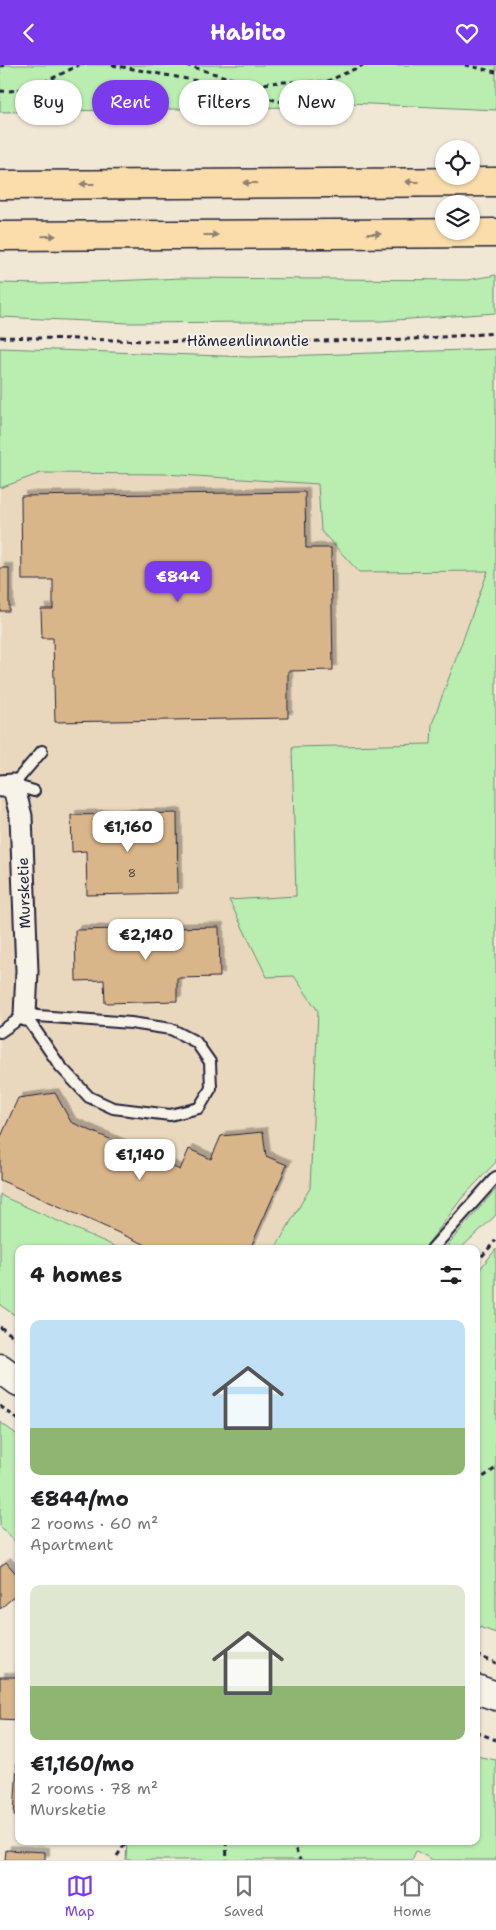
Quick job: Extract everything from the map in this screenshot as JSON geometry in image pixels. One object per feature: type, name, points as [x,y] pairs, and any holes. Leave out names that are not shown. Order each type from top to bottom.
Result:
[{"type":"main road","points":[[0,185],[496,182]]},
{"type":"main road","points":[[0,236],[496,233]]},
{"type":"main road","points":[[0,1368],[15,1379]]},
{"type":"main road","points":[[480,1690],[496,1696]]},
{"type":"street","name":"Mursketie","points":[[7,785],[21,816],[27,971],[25,1015]]},
{"type":"lane","points":[[7,785],[42,751]]},
{"type":"lane","points":[[7,785],[34,791]]},
{"type":"lane","points":[[0,1032],[25,1015],[131,1023],[170,1029],[196,1042],[210,1061],[211,1088],[199,1108],[170,1115],[112,1108],[89,1097],[60,1066],[25,1015]]},
{"type":"lane","points":[[436,1245],[496,1177]]},
{"type":"path","points":[[0,66],[9,65]]},
{"type":"path","points":[[0,91],[12,92],[50,80],[79,65]]},
{"type":"path","points":[[112,65],[200,80],[246,90],[279,101]]},
{"type":"path","points":[[186,65],[252,85],[280,82],[326,82],[363,65]]},
{"type":"path","points":[[465,65],[496,72]]},
{"type":"path","name":"Hämeenlinnantie","points":[[0,337],[231,343],[413,339],[496,333]]},
{"type":"path","points":[[480,1259],[496,1241]]},
{"type":"path","points":[[0,1327],[15,1337]]},
{"type":"path","points":[[0,1406],[15,1417]]},
{"type":"path","points":[[480,1479],[496,1468]]},
{"type":"path","points":[[480,1657],[496,1663]]},
{"type":"path","points":[[480,1734],[496,1740]]},
{"type":"path","points":[[117,1856],[124,1845]]},
{"type":"path","points":[[226,1845],[226,1860]]},
{"type":"path","points":[[294,1845],[300,1860]]},
{"type":"shaded area","points":[[41,473],[165,474],[318,484],[321,531],[359,572],[488,571],[432,724],[431,744],[293,747],[296,896],[294,976],[318,1011],[310,1188],[277,1245],[112,1245],[0,1194],[0,488]]},
{"type":"green space","points":[[0,65],[496,65],[496,110],[354,103],[354,80],[279,80],[279,107],[269,107],[269,80],[179,80],[179,109],[169,109],[169,80],[92,80],[92,110],[82,111],[82,80],[15,80],[15,112],[0,112]]},
{"type":"green space","points":[[496,275],[496,313],[381,321],[129,323],[0,317],[0,283],[44,284],[182,278],[467,280]]},
{"type":"green space","points":[[0,348],[250,357],[496,349],[496,1162],[462,1198],[427,1245],[277,1245],[310,1188],[318,1011],[294,976],[267,977],[229,900],[296,896],[292,747],[431,744],[432,724],[488,571],[359,572],[321,531],[318,484],[165,474],[41,473],[0,488]]},
{"type":"green space","points":[[496,1189],[496,1215],[464,1245],[447,1245]]},
{"type":"green space","points":[[0,1194],[112,1245],[15,1245],[15,1315],[0,1305]]},
{"type":"green space","points":[[496,1249],[496,1633],[480,1627],[480,1269]]},
{"type":"green space","points":[[0,1422],[15,1433],[15,1542],[0,1526]]},
{"type":"green space","points":[[480,1757],[496,1760],[496,1860],[433,1860],[416,1851],[412,1860],[126,1860],[127,1845],[480,1845]]},
{"type":"building","points":[[305,492],[306,548],[331,548],[333,670],[288,671],[288,718],[55,722],[53,638],[42,638],[41,609],[53,609],[53,580],[22,580],[21,496]]},
{"type":"building","points":[[0,568],[9,568],[9,611],[0,611]]},
{"type":"building","points":[[177,813],[178,893],[87,895],[86,851],[72,852],[71,815]]},
{"type":"building","points":[[219,927],[220,977],[177,978],[177,1001],[105,1003],[104,980],[76,981],[75,930]]},
{"type":"building","points":[[55,1093],[71,1122],[180,1170],[189,1149],[211,1159],[221,1136],[263,1132],[266,1156],[287,1165],[252,1245],[146,1245],[0,1180],[0,1139],[18,1098]]},
{"type":"building","points":[[6,1562],[15,1572],[15,1596],[0,1609],[0,1567]]},
{"type":"building","points":[[0,1677],[15,1677],[15,1720],[0,1719]]},
{"type":"building","points":[[6,1850],[45,1852],[45,1860],[5,1860]]}]
